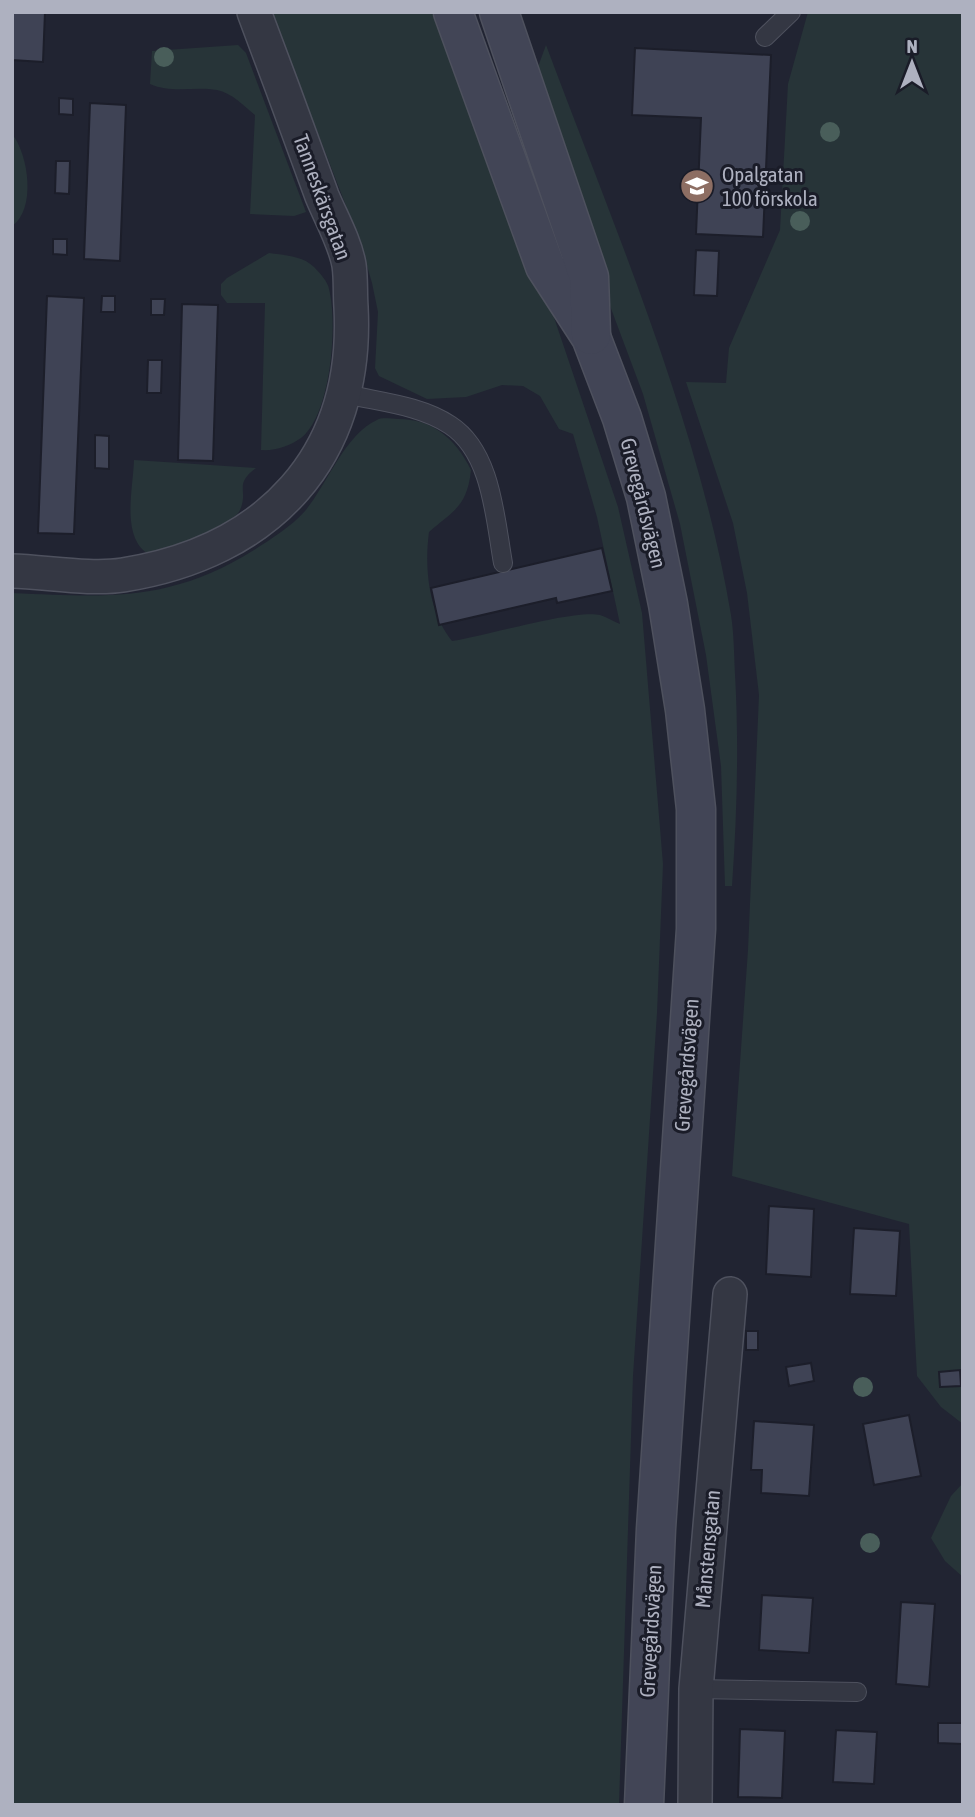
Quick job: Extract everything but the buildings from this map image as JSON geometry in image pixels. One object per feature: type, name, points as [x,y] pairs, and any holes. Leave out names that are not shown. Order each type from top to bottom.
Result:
[{"type":"street","name":"Tanneskärsgatan","points":[[12,571],[120,575],[182,562],[239,535],[284,500],[320,456],[338,420],[346,394],[353,344],[349,264],[254,12]]},
{"type":"street","points":[[457,22],[505,14]]},
{"type":"street","name":"Grevegårdsvägen","points":[[505,14],[589,277],[591,337]]},
{"type":"street","name":"Grevegårdsvägen","points":[[457,22],[545,266],[591,337],[622,418],[646,497],[685,710],[696,809],[696,929],[655,1550],[643,1805]]},
{"type":"street","name":"Månstensgatan","points":[[695,1805],[696,1689],[730,1294]]},
{"type":"lane","points":[[765,37],[791,12]]},
{"type":"lane","points":[[346,394],[428,414],[450,425],[464,438],[480,464],[489,490],[503,563]]},
{"type":"lane","points":[[696,1689],[857,1692]]},
{"type":"shaded area","points":[[271,12],[437,12],[538,270],[618,507],[642,613],[663,864],[657,1013],[633,1376],[619,1805],[12,1805],[12,593],[137,593],[194,580],[223,567],[254,550],[294,522],[313,500],[355,436],[377,420],[387,418],[411,420],[433,427],[451,440],[471,470],[463,500],[429,532],[427,561],[430,590],[438,617],[452,641],[588,614],[600,615],[620,624],[597,517],[573,434],[559,429],[540,396],[523,386],[502,385],[466,397],[427,399],[379,376],[375,368],[378,312],[360,242]]},
{"type":"shaded area","points":[[808,12],[963,12],[963,1424],[941,1407],[917,1376],[909,1224],[732,1176],[748,950],[759,695],[747,593],[733,523],[686,382],[726,383],[729,348],[780,230],[788,84]]},
{"type":"shaded area","points":[[238,45],[246,53],[306,212],[294,216],[250,214],[255,115],[242,104],[217,90],[167,89],[150,84],[152,51]]},
{"type":"shaded area","points":[[546,45],[652,327],[698,471],[717,543],[733,629],[737,753],[732,886],[725,886],[721,766],[706,655],[680,524],[643,394],[536,108],[535,75]]},
{"type":"shaded area","points":[[12,134],[23,155],[27,195],[25,208],[12,226]]},
{"type":"shaded area","points":[[269,253],[304,260],[314,267],[328,286],[333,324],[330,368],[319,410],[311,426],[301,438],[292,443],[277,449],[261,450],[265,303],[227,303],[221,295],[221,284]]},
{"type":"shaded area","points":[[134,460],[256,468],[243,483],[242,503],[234,517],[212,531],[148,554],[134,536],[131,524]]},
{"type":"shaded area","points":[[963,1483],[963,1577],[945,1561],[931,1538],[951,1496]]},
{"type":"place","name":"Opalgatan 100 förskola","points":[[697,186]]}]
